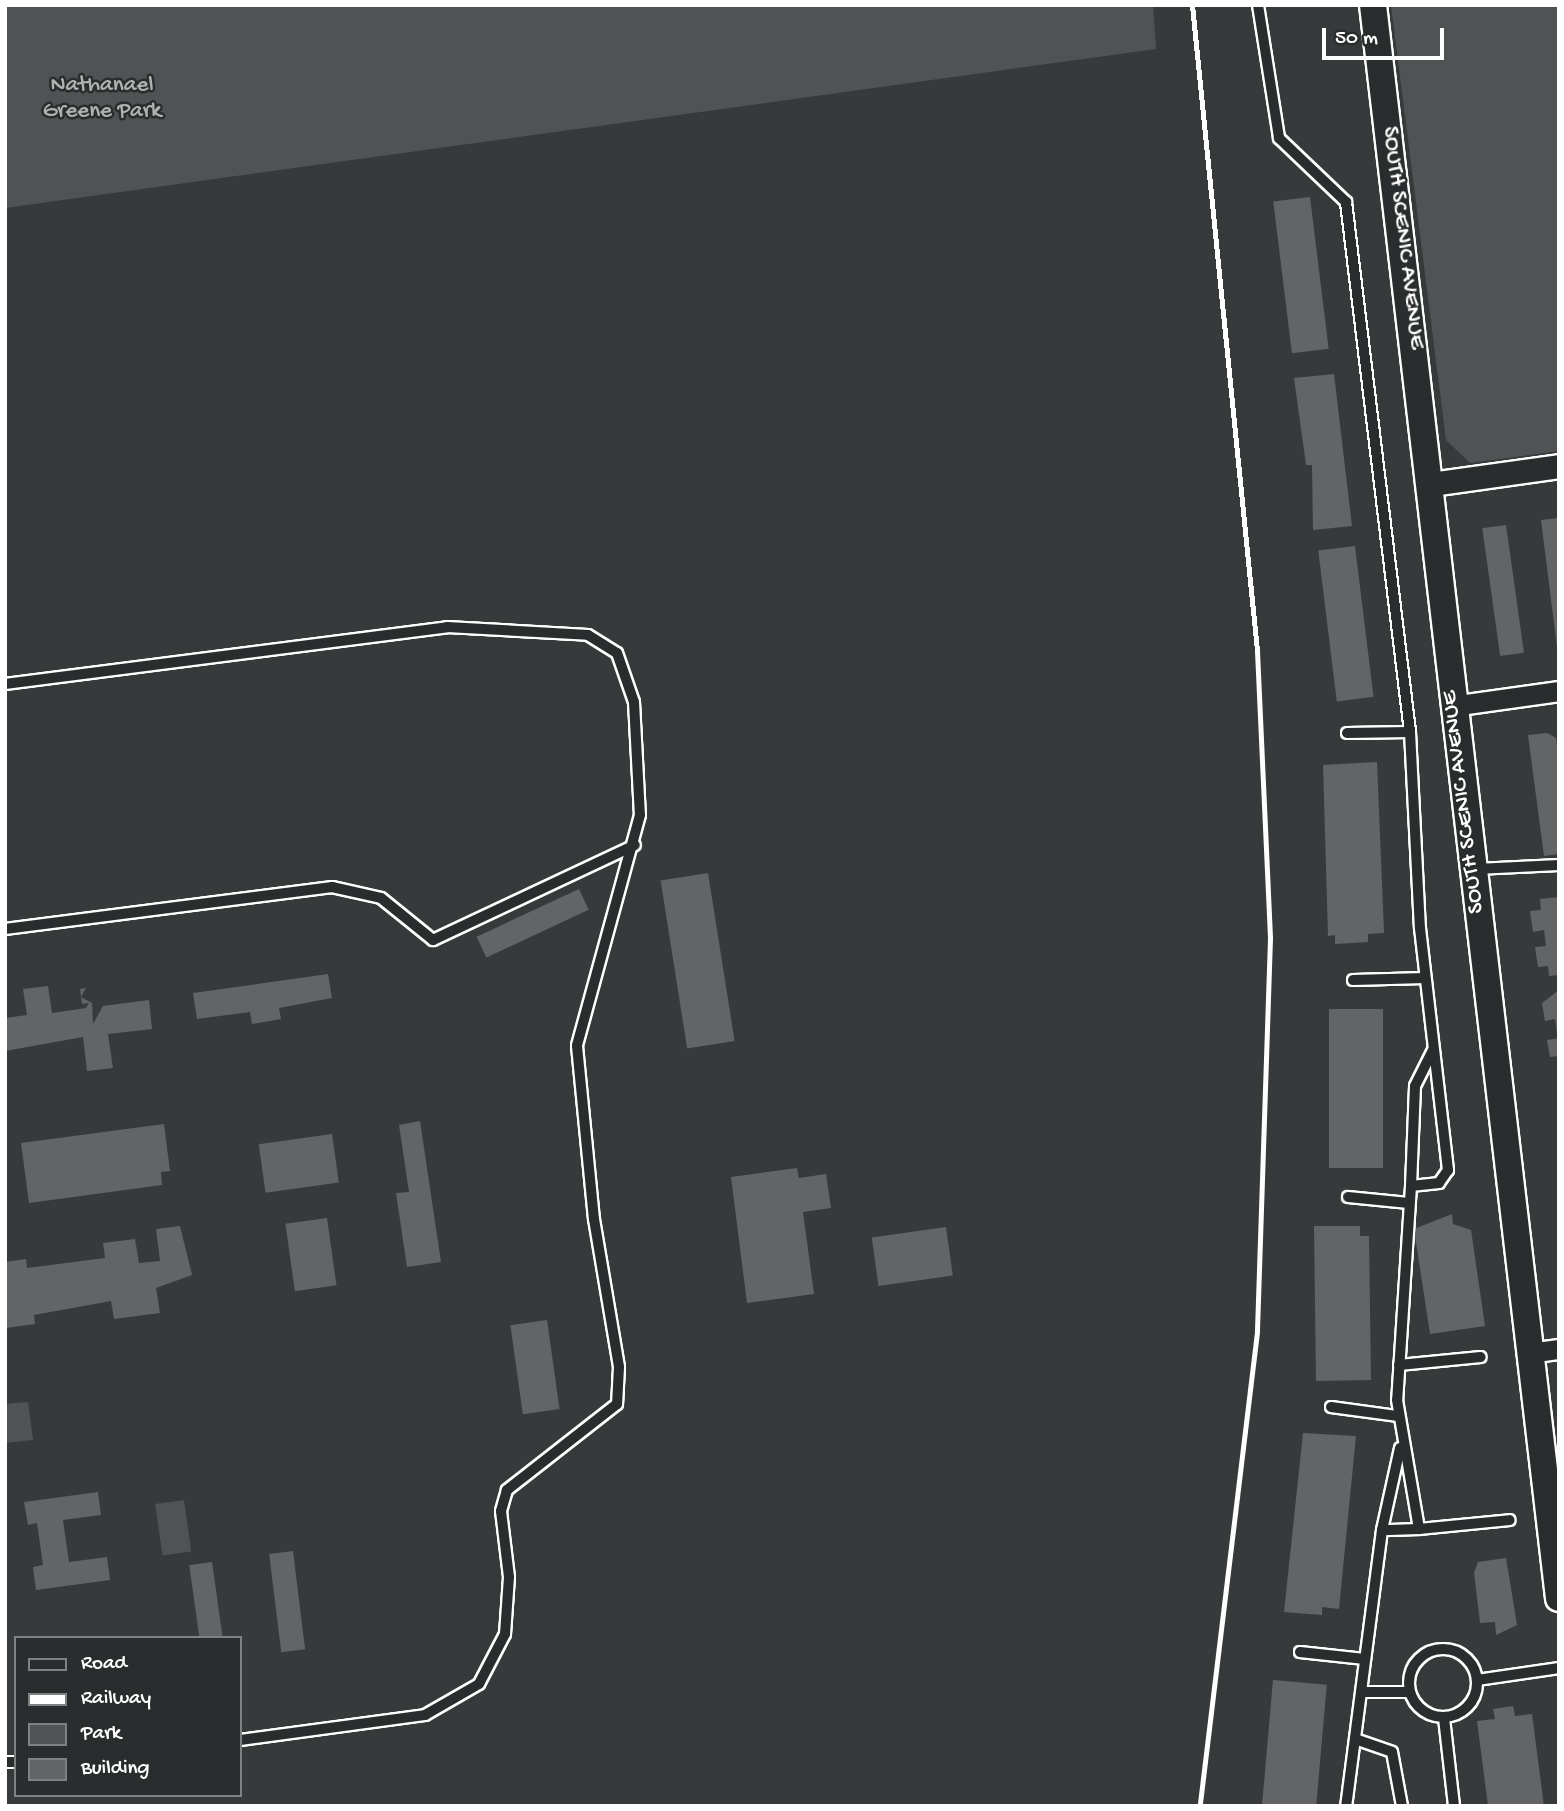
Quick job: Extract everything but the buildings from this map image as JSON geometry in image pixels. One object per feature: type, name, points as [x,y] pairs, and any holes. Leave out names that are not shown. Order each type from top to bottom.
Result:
[{"type":"main road","name":"SOUTH SCENIC AVENUE","points":[[1373,5],[1431,484],[1471,869],[1559,1598]]},
{"type":"street","points":[[1431,484],[1559,467]]},
{"type":"street","points":[[1452,706],[1559,691]]},
{"type":"street","points":[[1529,1353],[1559,1349]]},
{"type":"lane","points":[[1258,5],[1279,138],[1346,202],[1410,732],[1425,978],[1448,1170],[1439,1183],[1410,1186]]},
{"type":"lane","points":[[5,684],[396,631],[588,635],[617,653],[634,702],[640,786],[635,845],[578,1046],[594,1219],[619,1367],[617,1404],[508,1490],[501,1511],[509,1577],[505,1634],[479,1684],[425,1716],[242,1740]]},
{"type":"lane","points":[[1347,733],[1410,732]]},
{"type":"lane","points":[[5,929],[332,887],[381,898],[433,940],[635,845]]},
{"type":"lane","points":[[1471,869],[1559,865]]},
{"type":"lane","points":[[1353,980],[1425,978]]},
{"type":"lane","points":[[1346,1806],[1389,1477],[1400,1448],[1399,1365],[1415,1086],[1433,1049]]},
{"type":"lane","points":[[1348,1197],[1409,1203]]},
{"type":"lane","points":[[1399,1365],[1481,1357]]},
{"type":"lane","points":[[1331,1407],[1398,1416]]},
{"type":"lane","points":[[1400,1448],[1411,1465],[1419,1529]]},
{"type":"lane","points":[[1382,1530],[1510,1520]]},
{"type":"lane","points":[[1437,1649],[1468,1660],[1477,1680],[1465,1710],[1444,1718],[1422,1711],[1409,1692],[1411,1670],[1437,1649]]},
{"type":"lane","points":[[1300,1652],[1365,1659]]},
{"type":"lane","points":[[1477,1680],[1559,1668]]},
{"type":"lane","points":[[1361,1692],[1409,1692]]},
{"type":"lane","points":[[1444,1718],[1454,1806]]},
{"type":"lane","points":[[1355,1739],[1392,1752],[1402,1806]]},
{"type":"green space","name":"Nathanael Greene Park","points":[[5,5],[1153,5],[1156,49],[5,208]]},
{"type":"green space","points":[[1391,5],[1559,5],[1559,451],[1470,463],[1446,440]]},
{"type":"green space","points":[[28,1402],[33,1440],[5,1443],[5,1404]]},
{"type":"green space","points":[[184,1500],[191,1551],[163,1556],[155,1504]]},
{"type":"railway","points":[[1192,5],[1257,651],[1270,938],[1257,1332],[1200,1806]]}]
